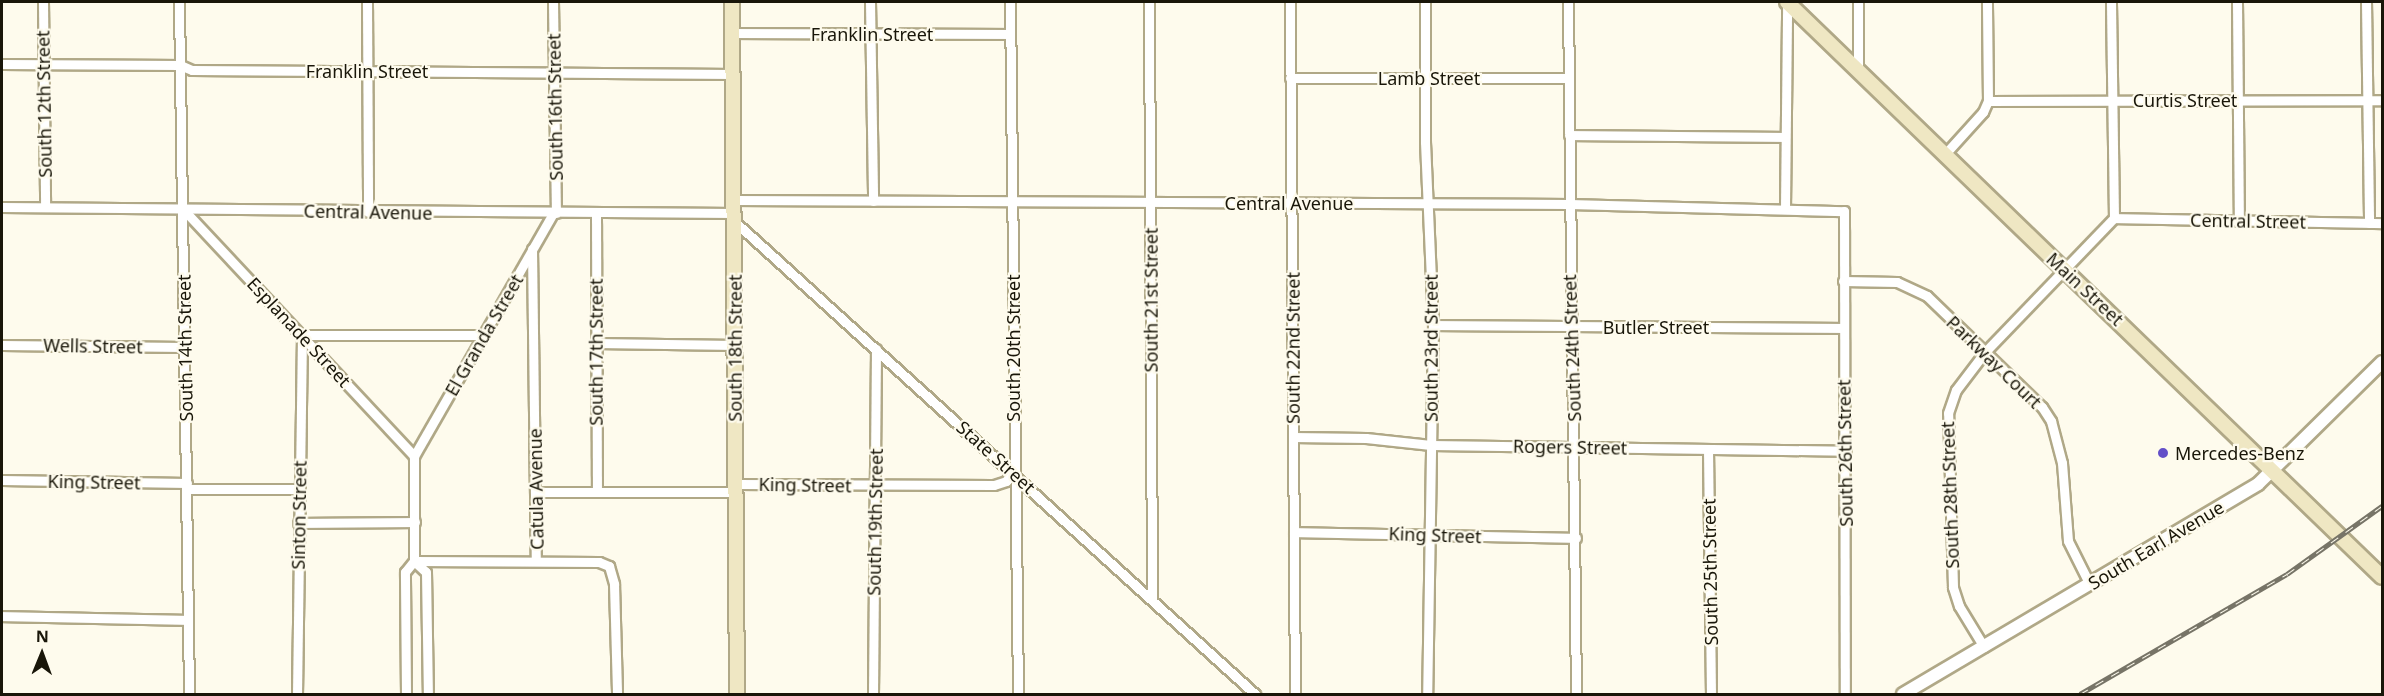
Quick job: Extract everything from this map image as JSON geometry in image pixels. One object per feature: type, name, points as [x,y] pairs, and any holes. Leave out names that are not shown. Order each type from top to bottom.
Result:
[{"type":"main road","name":"South 18th Street","points":[[732,2],[737,694]]},
{"type":"main road","name":"Main Street","points":[[1787,2],[2275,470],[2382,577]]},
{"type":"street","name":"South 12th Street","points":[[43,2],[45,207]]},
{"type":"street","name":"South 14th Street","points":[[179,2],[189,694]]},
{"type":"street","points":[[367,2],[368,212]]},
{"type":"street","name":"South 16th Street","points":[[553,2],[555,213]]},
{"type":"street","points":[[870,2],[873,201]]},
{"type":"street","name":"South 20th Street","points":[[1010,2],[1013,472],[1018,694]]},
{"type":"street","name":"South 21st Street","points":[[1149,2],[1152,599]]},
{"type":"street","name":"South 22nd Street","points":[[1290,2],[1295,694]]},
{"type":"street","name":"South 23rd Street","points":[[1425,2],[1433,325],[1427,694]]},
{"type":"street","name":"South 24th Street","points":[[1568,2],[1570,326],[1575,447],[1576,694]]},
{"type":"street","points":[[1785,208],[1787,2]]},
{"type":"street","points":[[1858,2],[1858,71]]},
{"type":"street","points":[[1945,154],[1983,112],[1988,101],[1987,2]]},
{"type":"street","points":[[2111,2],[2114,218]]},
{"type":"street","points":[[2237,2],[2239,221]]},
{"type":"street","points":[[2366,2],[2369,223]]},
{"type":"street","name":"Franklin Street","points":[[733,33],[1010,34]]},
{"type":"street","name":"Franklin Street","points":[[2,64],[180,65],[192,70],[733,74]]},
{"type":"street","name":"Lamb Street","points":[[1290,78],[1568,78]]},
{"type":"street","name":"Curtis Street","points":[[1988,101],[2382,100]]},
{"type":"street","points":[[1569,135],[1785,137]]},
{"type":"street","name":"Central Avenue","points":[[2,207],[596,213],[734,212],[873,201],[1569,204],[1844,211]]},
{"type":"street","name":"Esplanade Street","points":[[183,209],[414,456]]},
{"type":"street","name":"South 26th Street","points":[[1844,211],[1845,694]]},
{"type":"street","name":"State Street","points":[[734,212],[876,349],[1255,694]]},
{"type":"street","name":"El Granda Street","points":[[414,456],[532,249],[555,213]]},
{"type":"street","name":"South 17th Street","points":[[596,213],[597,492]]},
{"type":"street","name":"Central Street","points":[[2114,218],[2382,223]]},
{"type":"street","name":"South 28th Street","points":[[1984,647],[1959,606],[1953,587],[1947,413],[1956,390],[1985,352],[2114,218]]},
{"type":"street","name":"Catula Avenue","points":[[532,249],[536,561],[599,562],[609,566],[615,584],[616,694]]},
{"type":"street","name":"Parkway Court","points":[[1843,281],[1897,282],[1913,287],[1985,352],[2051,421],[2062,463],[2068,541],[2090,585]]},
{"type":"street","name":"Butler Street","points":[[1433,325],[1843,328]]},
{"type":"street","points":[[302,334],[483,335]]},
{"type":"street","name":"Sinton Street","points":[[297,694],[302,334]]},
{"type":"street","points":[[596,343],[735,345]]},
{"type":"street","name":"Wells Street","points":[[2,345],[184,347]]},
{"type":"street","name":"South 19th Street","points":[[873,694],[876,349]]},
{"type":"street","name":"South Earl Avenue","points":[[1903,694],[2090,585],[2275,470],[2382,362]]},
{"type":"street","name":"Rogers Street","points":[[1293,438],[1366,438],[1431,445],[1846,451]]},
{"type":"street","name":"South 25th Street","points":[[1708,449],[1711,694]]},
{"type":"street","points":[[406,694],[405,572],[414,561],[414,456]]},
{"type":"street","name":"King Street","points":[[536,492],[994,485],[1006,481],[1013,472]]},
{"type":"street","name":"King Street","points":[[2,480],[299,489]]},
{"type":"street","points":[[298,523],[415,522]]},
{"type":"street","name":"King Street","points":[[1294,532],[1576,538]]},
{"type":"street","points":[[414,561],[536,561]]},
{"type":"street","points":[[414,561],[426,572],[428,694]]},
{"type":"street","points":[[2,616],[187,620]]},
{"type":"railway","points":[[2080,694],[2287,574],[2382,506]]},
{"type":"place","name":"Mercedes-Benz","points":[[2163,453]]}]
